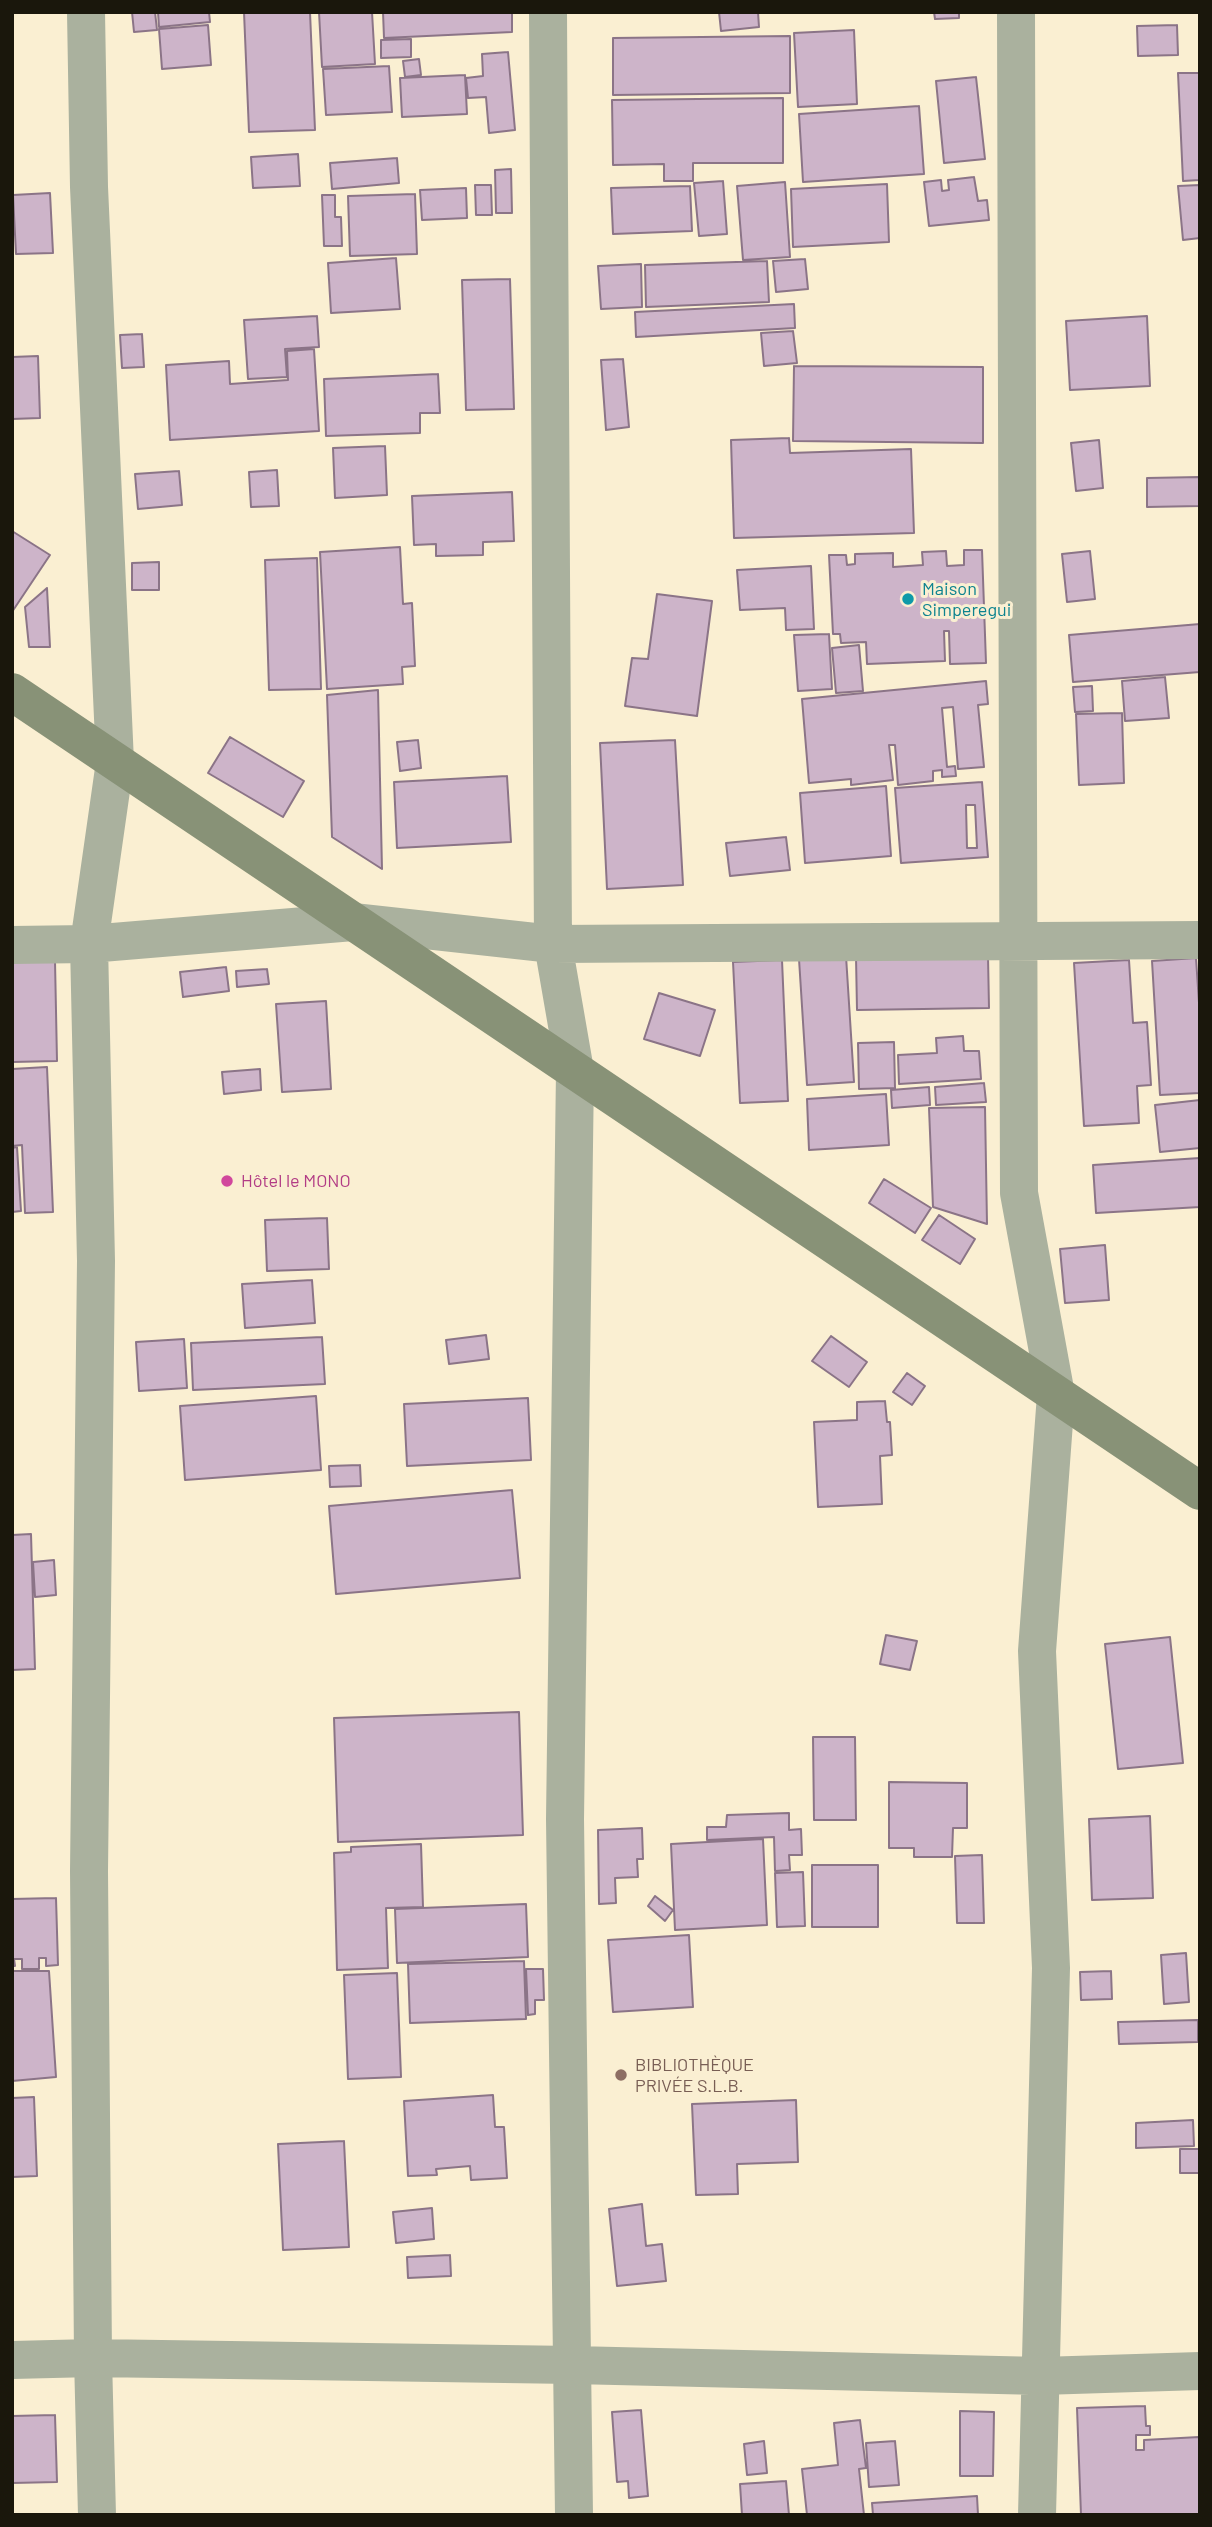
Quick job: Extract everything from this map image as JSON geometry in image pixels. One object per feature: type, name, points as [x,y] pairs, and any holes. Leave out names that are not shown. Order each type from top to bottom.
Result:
[{"type":"street","points":[[86,12],[89,200],[116,762],[89,944],[96,1261],[89,1871],[97,2515]]},
{"type":"street","points":[[548,12],[553,944],[575,1071],[565,1819],[574,2515]]},
{"type":"street","points":[[1016,12],[1019,1193],[1056,1395],[1037,1651],[1051,1968],[1037,2515]]},
{"type":"street","points":[[12,692],[1200,1492]]},
{"type":"street","points":[[12,945],[89,944],[353,922],[553,944],[1200,940]]},
{"type":"street","points":[[12,2360],[93,2358],[573,2365],[1041,2376],[1200,2371]]},
{"type":"building","points":[[132,12],[155,12],[157,30],[134,32]]},
{"type":"building","points":[[158,12],[209,12],[210,22],[159,27]]},
{"type":"building","points":[[244,12],[310,12],[315,130],[249,132]]},
{"type":"building","points":[[319,12],[372,12],[375,64],[322,67]]},
{"type":"building","points":[[383,12],[512,12],[512,32],[384,38]]},
{"type":"building","points":[[719,12],[758,12],[759,27],[721,31]]},
{"type":"building","points":[[934,12],[959,12],[959,18],[935,19]]},
{"type":"building","points":[[208,25],[211,65],[162,69],[159,29]]},
{"type":"building","points":[[1177,25],[1178,55],[1138,56],[1137,26]]},
{"type":"building","points":[[854,30],[857,104],[798,107],[794,33]]},
{"type":"building","points":[[790,36],[790,93],[613,95],[613,38]]},
{"type":"building","points":[[411,39],[411,57],[381,58],[381,40]]},
{"type":"building","points":[[508,52],[515,130],[489,133],[486,97],[468,98],[466,78],[483,76],[482,54]]},
{"type":"building","points":[[419,59],[421,75],[405,77],[403,61]]},
{"type":"building","points":[[389,66],[392,112],[326,115],[323,69]]},
{"type":"building","points":[[1178,73],[1200,73],[1200,180],[1183,181]]},
{"type":"building","points":[[465,75],[467,114],[402,117],[400,78]]},
{"type":"building","points":[[976,77],[985,159],[944,163],[936,81]]},
{"type":"building","points":[[783,98],[783,163],[693,163],[693,181],[664,181],[664,164],[613,165],[612,100]]},
{"type":"building","points":[[919,106],[924,174],[803,182],[799,114]]},
{"type":"building","points":[[298,154],[300,186],[253,188],[251,157]]},
{"type":"building","points":[[397,158],[399,183],[332,189],[330,163]]},
{"type":"building","points":[[511,169],[512,213],[496,213],[495,170]]},
{"type":"building","points":[[974,177],[978,201],[987,200],[989,220],[929,226],[924,182],[941,180],[942,191],[949,190],[948,180]]},
{"type":"building","points":[[723,181],[727,234],[699,236],[694,183]]},
{"type":"building","points":[[785,182],[790,257],[743,260],[737,186]]},
{"type":"building","points":[[887,184],[889,242],[793,247],[791,189]]},
{"type":"building","points":[[475,185],[491,185],[492,215],[476,215]]},
{"type":"building","points":[[1200,185],[1200,238],[1183,240],[1178,186]]},
{"type":"building","points":[[690,186],[692,231],[613,234],[611,188]]},
{"type":"building","points":[[466,188],[467,218],[422,220],[420,190]]},
{"type":"building","points":[[50,193],[53,253],[16,254],[13,195]]},
{"type":"building","points":[[415,194],[417,254],[350,256],[348,196]]},
{"type":"building","points":[[322,195],[335,195],[335,217],[341,217],[342,246],[324,246]]},
{"type":"building","points":[[396,258],[400,309],[331,313],[328,263]]},
{"type":"building","points":[[805,259],[808,289],[776,292],[773,261]]},
{"type":"building","points":[[767,261],[769,302],[646,307],[645,265]]},
{"type":"building","points":[[641,264],[642,307],[601,309],[598,266]]},
{"type":"building","points":[[510,279],[514,409],[466,410],[462,280]]},
{"type":"building","points":[[794,304],[795,328],[636,337],[635,312]]},
{"type":"building","points":[[317,316],[319,347],[285,349],[287,377],[248,379],[244,320]]},
{"type":"building","points":[[1147,316],[1150,386],[1070,390],[1066,321]]},
{"type":"building","points":[[793,331],[797,363],[764,366],[761,333]]},
{"type":"building","points":[[142,334],[144,367],[122,368],[120,335]]},
{"type":"building","points":[[314,349],[319,431],[170,440],[166,365],[229,361],[230,384],[288,380],[287,351]]},
{"type":"building","points":[[38,356],[40,418],[12,419],[12,357]]},
{"type":"building","points":[[623,359],[629,427],[606,430],[601,360]]},
{"type":"building","points":[[794,366],[983,367],[983,443],[793,441]]},
{"type":"building","points":[[438,374],[440,413],[420,413],[420,433],[326,436],[324,379]]},
{"type":"building","points":[[789,438],[790,453],[911,449],[914,533],[734,538],[731,440]]},
{"type":"building","points":[[1099,440],[1103,488],[1076,491],[1071,443]]},
{"type":"building","points":[[385,446],[387,495],[335,498],[333,448]]},
{"type":"building","points":[[277,470],[279,506],[251,507],[249,472]]},
{"type":"building","points":[[179,471],[182,505],[138,509],[135,474]]},
{"type":"building","points":[[1200,477],[1200,506],[1147,507],[1147,478]]},
{"type":"building","points":[[512,492],[514,541],[483,542],[483,555],[436,556],[436,544],[414,545],[412,496]]},
{"type":"building","points":[[12,531],[50,555],[12,612]]},
{"type":"building","points":[[400,547],[403,604],[412,603],[415,666],[402,667],[403,684],[327,689],[320,552]]},
{"type":"building","name":"Maison Simperegui","points":[[964,550],[982,550],[986,663],[950,664],[949,631],[944,631],[945,661],[867,664],[866,642],[841,643],[840,634],[833,634],[829,555],[846,555],[847,565],[855,564],[855,554],[893,553],[893,567],[923,565],[922,552],[946,551],[947,566],[964,565]]},
{"type":"building","points":[[1090,551],[1095,599],[1067,602],[1062,554]]},
{"type":"building","points":[[317,558],[321,689],[269,690],[265,560]]},
{"type":"building","points":[[159,562],[159,590],[132,590],[132,563]]},
{"type":"building","points":[[811,566],[814,629],[786,630],[785,608],[740,610],[737,570]]},
{"type":"building","points":[[47,588],[50,647],[29,647],[25,607]]},
{"type":"building","points":[[657,594],[712,601],[697,716],[625,706],[632,658],[648,659]]},
{"type":"building","points":[[1200,624],[1200,672],[1073,682],[1069,635]]},
{"type":"building","points":[[829,634],[832,689],[798,691],[794,635]]},
{"type":"building","points":[[859,645],[863,691],[836,693],[832,648]]},
{"type":"building","points":[[1165,677],[1169,718],[1125,721],[1122,681]]},
{"type":"building","points":[[986,681],[988,704],[978,705],[984,767],[958,769],[953,707],[942,708],[947,767],[955,766],[956,776],[942,777],[942,770],[933,771],[933,781],[898,785],[895,745],[889,745],[893,780],[851,785],[851,779],[809,783],[802,699]]},
{"type":"building","points":[[1092,686],[1093,711],[1075,712],[1073,687]]},
{"type":"building","points":[[378,690],[382,869],[332,837],[327,695]]},
{"type":"building","points":[[1122,713],[1124,783],[1079,785],[1076,714]]},
{"type":"building","points":[[230,737],[304,781],[283,817],[208,773]]},
{"type":"building","points":[[418,740],[421,768],[400,771],[397,742]]},
{"type":"building","points":[[675,740],[683,885],[607,889],[600,743]]},
{"type":"building","points":[[507,776],[511,842],[397,848],[394,782]]},
{"type":"building","points":[[982,782],[988,857],[901,863],[895,788]],"holes":[[[966,805],[975,805],[977,848],[967,848]]]},
{"type":"building","points":[[886,786],[891,856],[805,863],[800,793]]},
{"type":"building","points":[[786,837],[790,870],[730,876],[726,843]]},
{"type":"building","points":[[846,956],[854,1082],[807,1085],[799,959]]},
{"type":"building","points":[[988,956],[989,1008],[857,1010],[856,957]]},
{"type":"building","points":[[1196,958],[1200,1018],[1200,1093],[1160,1095],[1152,961]]},
{"type":"building","points":[[782,960],[788,1101],[740,1103],[733,962]]},
{"type":"building","points":[[1129,960],[1133,1023],[1147,1022],[1151,1085],[1137,1086],[1139,1123],[1084,1126],[1074,963]]},
{"type":"building","points":[[55,961],[57,1061],[12,1062],[12,962]]},
{"type":"building","points":[[226,967],[229,991],[183,997],[180,972]]},
{"type":"building","points":[[267,969],[269,984],[237,987],[236,971]]},
{"type":"building","points":[[659,993],[715,1010],[700,1056],[644,1039]]},
{"type":"building","points":[[326,1001],[331,1089],[282,1092],[276,1004]]},
{"type":"building","points":[[963,1036],[964,1051],[979,1051],[981,1079],[899,1084],[898,1055],[937,1053],[936,1038]]},
{"type":"building","points":[[894,1042],[895,1088],[859,1089],[858,1043]]},
{"type":"building","points":[[47,1067],[53,1212],[25,1213],[22,1145],[12,1146],[12,1069]]},
{"type":"building","points":[[260,1069],[261,1090],[224,1094],[222,1072]]},
{"type":"building","points":[[984,1083],[986,1102],[936,1105],[935,1087]]},
{"type":"building","points":[[929,1087],[930,1105],[892,1108],[891,1090]]},
{"type":"building","points":[[886,1094],[889,1145],[809,1150],[807,1099]]},
{"type":"building","points":[[1200,1100],[1200,1148],[1160,1152],[1155,1105]]},
{"type":"building","points":[[985,1107],[987,1224],[933,1207],[929,1108]]},
{"type":"building","points":[[17,1147],[21,1211],[12,1212],[12,1148]]},
{"type":"building","points":[[1200,1158],[1200,1207],[1096,1213],[1093,1165]]},
{"type":"building","points":[[884,1179],[931,1208],[915,1233],[869,1203]]},
{"type":"building","points":[[939,1215],[975,1239],[960,1264],[922,1240]]},
{"type":"building","points":[[327,1218],[329,1269],[267,1271],[265,1220]]},
{"type":"building","points":[[1105,1245],[1109,1300],[1065,1303],[1060,1249]]},
{"type":"building","points":[[312,1280],[315,1323],[245,1328],[242,1284]]},
{"type":"building","points":[[486,1335],[489,1359],[449,1364],[446,1340]]},
{"type":"building","points":[[831,1336],[867,1362],[849,1387],[812,1361]]},
{"type":"building","points":[[322,1337],[325,1384],[193,1390],[191,1343]]},
{"type":"building","points":[[184,1339],[187,1388],[139,1391],[136,1342]]},
{"type":"building","points":[[907,1373],[925,1386],[912,1405],[893,1392]]},
{"type":"building","points":[[316,1396],[321,1470],[185,1480],[180,1406]]},
{"type":"building","points":[[528,1398],[531,1460],[407,1466],[404,1404]]},
{"type":"building","points":[[885,1401],[887,1422],[890,1422],[892,1455],[880,1456],[882,1504],[818,1507],[814,1422],[857,1420],[857,1402]]},
{"type":"building","points":[[360,1465],[361,1486],[330,1487],[329,1466]]},
{"type":"building","points":[[512,1490],[520,1578],[336,1594],[329,1506]]},
{"type":"building","points":[[31,1534],[35,1669],[12,1670],[12,1535]]},
{"type":"building","points":[[54,1560],[56,1595],[35,1597],[33,1562]]},
{"type":"building","points":[[886,1635],[917,1641],[910,1670],[880,1664]]},
{"type":"building","points":[[1170,1637],[1183,1763],[1118,1769],[1105,1644]]},
{"type":"building","points":[[519,1712],[523,1835],[338,1842],[334,1718]]},
{"type":"building","points":[[813,1737],[855,1737],[856,1820],[814,1820]]},
{"type":"building","points":[[889,1782],[967,1783],[967,1828],[953,1828],[952,1857],[914,1857],[914,1848],[889,1848]]},
{"type":"building","points":[[789,1813],[789,1830],[801,1829],[802,1855],[789,1855],[790,1870],[775,1871],[774,1837],[707,1840],[707,1827],[726,1827],[727,1815]]},
{"type":"building","points":[[1150,1816],[1153,1898],[1092,1900],[1089,1819]]},
{"type":"building","points":[[642,1828],[643,1859],[637,1859],[638,1877],[615,1878],[616,1903],[599,1904],[598,1830]]},
{"type":"building","points":[[763,1839],[767,1925],[675,1930],[671,1844]]},
{"type":"building","points":[[421,1844],[423,1907],[386,1908],[388,1968],[337,1970],[334,1853],[351,1852],[351,1847]]},
{"type":"building","points":[[982,1855],[984,1923],[957,1923],[955,1856]]},
{"type":"building","points":[[812,1865],[878,1865],[878,1927],[812,1927]]},
{"type":"building","points":[[803,1872],[805,1926],[777,1927],[775,1873]]},
{"type":"building","points":[[655,1896],[673,1910],[665,1921],[648,1906]]},
{"type":"building","points":[[56,1898],[58,1965],[46,1966],[46,1958],[39,1958],[39,1969],[22,1969],[22,1959],[14,1959],[15,1966],[12,1966],[12,1899]]},
{"type":"building","points":[[526,1904],[528,1957],[397,1963],[395,1909]]},
{"type":"building","points":[[689,1935],[693,2007],[613,2012],[608,1940]]},
{"type":"building","points":[[1186,1953],[1189,2002],[1164,2004],[1161,1955]]},
{"type":"building","points":[[524,1961],[526,2019],[410,2023],[408,1964]]},
{"type":"building","points":[[526,1969],[543,1969],[544,2000],[535,2000],[535,2014],[528,2015]]},
{"type":"building","points":[[12,1971],[49,1971],[56,2077],[12,2081]]},
{"type":"building","points":[[1111,1971],[1112,1999],[1081,2000],[1080,1972]]},
{"type":"building","points":[[397,1973],[401,2077],[348,2079],[344,1975]]},
{"type":"building","points":[[1198,2020],[1198,2042],[1119,2044],[1118,2022]]},
{"type":"building","points":[[493,2095],[495,2127],[504,2127],[507,2178],[471,2180],[470,2166],[436,2169],[437,2175],[408,2176],[404,2101]]},
{"type":"building","points":[[34,2097],[37,2176],[12,2177],[12,2098]]},
{"type":"building","points":[[796,2100],[798,2162],[737,2164],[738,2194],[696,2195],[692,2104]]},
{"type":"building","points":[[1193,2120],[1194,2146],[1136,2148],[1136,2123]]},
{"type":"building","points":[[344,2141],[349,2247],[283,2250],[278,2144]]},
{"type":"building","points":[[1180,2149],[1200,2149],[1200,2173],[1180,2173]]},
{"type":"building","points":[[642,2204],[646,2246],[662,2244],[666,2281],[617,2286],[609,2209]]},
{"type":"building","points":[[432,2208],[434,2239],[396,2243],[393,2212]]},
{"type":"building","points":[[450,2255],[451,2276],[408,2278],[407,2257]]},
{"type":"building","points":[[1145,2406],[1146,2426],[1150,2426],[1150,2435],[1136,2435],[1136,2450],[1144,2450],[1144,2440],[1199,2437],[1200,2515],[1081,2515],[1077,2408]]},
{"type":"building","points":[[641,2410],[648,2496],[629,2498],[628,2481],[617,2482],[612,2412]]},
{"type":"building","points":[[960,2411],[994,2412],[993,2476],[960,2476]]},
{"type":"building","points":[[55,2415],[57,2482],[12,2483],[12,2416]]},
{"type":"building","points":[[860,2420],[866,2468],[859,2469],[864,2515],[807,2515],[802,2469],[838,2465],[834,2423]]},
{"type":"building","points":[[764,2441],[767,2473],[747,2475],[744,2444]]},
{"type":"building","points":[[895,2441],[899,2485],[869,2487],[866,2443]]},
{"type":"building","points":[[786,2481],[789,2515],[742,2515],[740,2484]]},
{"type":"building","points":[[977,2496],[978,2515],[873,2515],[872,2503]]},
{"type":"place","name":"Maison Simperegui","points":[[908,599]]},
{"type":"place","name":"Hôtel le MONO","points":[[227,1181]]},
{"type":"place","name":"BIBLIOTHÈQUE PRIVÉE S.L.B.","points":[[621,2075]]}]
